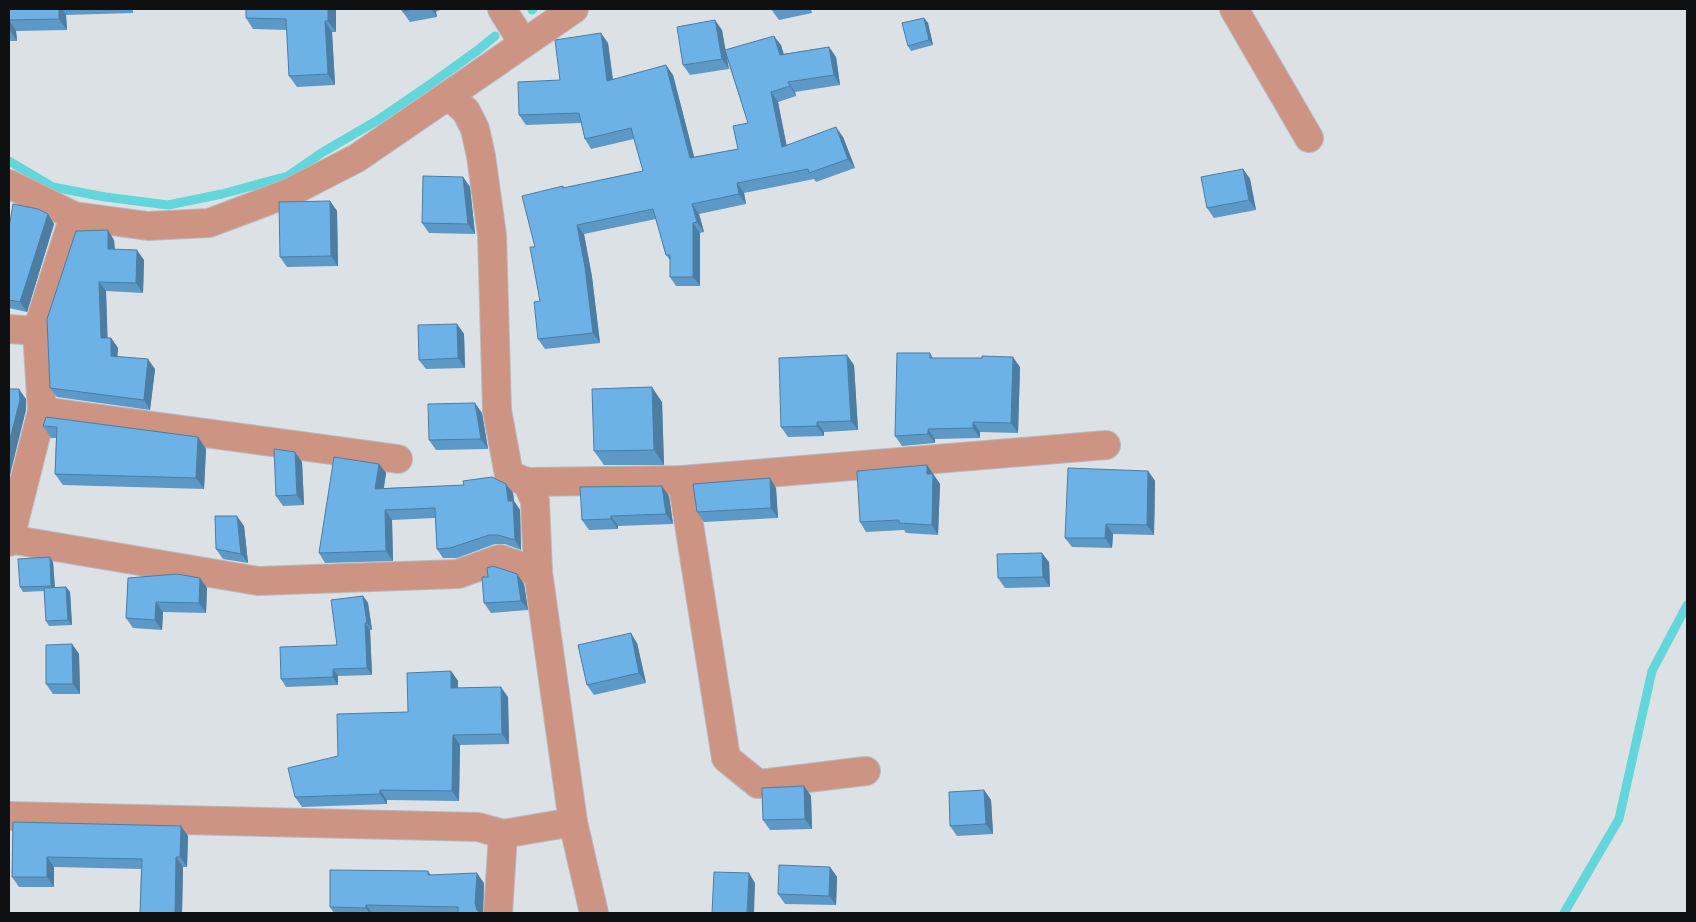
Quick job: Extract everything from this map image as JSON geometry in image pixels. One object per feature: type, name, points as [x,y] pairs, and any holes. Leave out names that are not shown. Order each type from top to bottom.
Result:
[{"type":"street","points":[[502,9],[523,43]]},
{"type":"street","points":[[9,184],[74,216],[148,226],[209,223],[289,193],[357,158],[574,9]]},
{"type":"street","points":[[1234,9],[1309,138]]},
{"type":"street","points":[[449,96],[466,111],[475,129],[481,156],[492,235],[497,410],[509,475],[527,482],[682,480],[1106,445]]},
{"type":"street","points":[[74,216],[37,331],[42,411],[9,540],[258,581],[458,574],[500,559],[538,572]]},
{"type":"street","points":[[9,329],[37,331]]},
{"type":"street","points":[[42,411],[398,459]]},
{"type":"street","points":[[682,480],[726,758],[758,784],[866,771]]},
{"type":"street","points":[[527,482],[535,501],[538,572],[573,822],[594,913]]},
{"type":"street","points":[[9,816],[478,826],[503,834],[573,822]]},
{"type":"street","points":[[498,913],[503,834]]},
{"type":"building","points":[[9,9],[59,9],[59,19],[9,20]]},
{"type":"building","points":[[246,9],[328,9],[328,21],[325,21],[328,74],[289,76],[286,19],[246,18]]},
{"type":"building","points":[[924,18],[929,40],[908,46],[902,23]]},
{"type":"building","points":[[715,20],[722,59],[683,65],[677,27]]},
{"type":"building","points":[[601,33],[607,81],[666,65],[690,158],[738,149],[733,126],[748,123],[725,50],[774,36],[780,55],[829,47],[834,75],[788,82],[790,86],[771,92],[782,147],[836,127],[848,159],[809,173],[808,169],[737,183],[739,194],[692,204],[697,222],[693,223],[693,277],[670,277],[670,255],[666,255],[653,209],[577,225],[585,267],[593,333],[538,339],[534,302],[540,301],[530,247],[535,247],[522,196],[643,171],[631,128],[585,139],[579,113],[519,115],[518,82],[560,80],[555,40]]},
{"type":"building","points":[[1243,169],[1249,200],[1207,208],[1201,177]]},
{"type":"building","points":[[423,176],[463,177],[468,224],[422,223]]},
{"type":"building","points":[[330,201],[331,256],[280,257],[279,202]]},
{"type":"building","points":[[13,204],[38,209],[48,214],[20,302],[9,300],[9,228]]},
{"type":"building","points":[[108,230],[108,249],[137,250],[136,283],[99,282],[101,338],[111,338],[111,356],[148,359],[144,400],[50,388],[47,319],[76,231]]},
{"type":"building","points":[[457,324],[458,358],[419,360],[418,325]]},
{"type":"building","points":[[897,353],[930,353],[930,358],[1013,357],[1011,423],[973,422],[973,428],[928,429],[928,434],[895,436]]},
{"type":"building","points":[[847,355],[851,421],[817,422],[817,426],[781,427],[779,358]]},
{"type":"building","points":[[652,387],[654,450],[594,451],[592,389]]},
{"type":"building","points":[[9,389],[19,389],[20,400],[9,443]]},
{"type":"building","points":[[475,403],[481,439],[429,440],[428,404]]},
{"type":"building","points":[[46,417],[198,437],[196,478],[55,474],[57,427],[43,426]]},
{"type":"building","points":[[274,449],[295,452],[297,495],[276,496]]},
{"type":"building","points":[[334,457],[379,464],[375,489],[464,485],[463,481],[492,477],[506,484],[508,501],[513,501],[515,540],[498,535],[489,535],[450,548],[437,549],[435,508],[385,510],[386,551],[319,553]]},
{"type":"building","points":[[927,465],[927,474],[933,474],[932,525],[899,523],[899,520],[860,522],[857,471]]},
{"type":"building","points":[[1068,468],[1148,471],[1147,525],[1106,524],[1105,538],[1065,538]]},
{"type":"building","points":[[770,478],[771,508],[697,512],[693,484]]},
{"type":"building","points":[[662,486],[666,514],[611,516],[611,519],[582,520],[580,487]]},
{"type":"building","points":[[215,516],[237,516],[241,554],[216,549]]},
{"type":"building","points":[[1042,553],[1043,577],[998,578],[997,554]]},
{"type":"building","points":[[50,557],[51,586],[20,587],[18,559]]},
{"type":"building","points":[[493,566],[517,574],[521,601],[484,603],[482,577],[488,577],[487,568]]},
{"type":"building","points":[[177,574],[200,578],[199,603],[156,602],[155,620],[126,618],[128,578]]},
{"type":"building","points":[[66,587],[68,620],[46,621],[44,588]]},
{"type":"building","points":[[363,596],[367,623],[365,623],[367,668],[333,669],[333,677],[281,679],[280,647],[337,645],[331,600]]},
{"type":"building","points":[[631,633],[639,673],[587,685],[578,645]]},
{"type":"building","points":[[72,644],[73,684],[46,684],[46,645]]},
{"type":"building","points":[[451,671],[451,688],[501,687],[502,734],[453,735],[452,791],[380,790],[380,794],[295,797],[288,768],[338,756],[337,714],[408,712],[407,673]]},
{"type":"building","points":[[804,786],[805,819],[763,820],[762,788]]},
{"type":"building","points":[[984,790],[986,824],[950,826],[949,792]]},
{"type":"building","points":[[13,822],[181,826],[180,857],[176,857],[175,913],[140,913],[142,859],[47,857],[47,877],[12,877]]},
{"type":"building","points":[[779,865],[830,867],[829,896],[778,894]]},
{"type":"building","points":[[330,870],[428,871],[428,875],[477,873],[475,903],[480,913],[458,913],[458,907],[366,905],[366,908],[330,907]]},
{"type":"building","points":[[714,872],[749,873],[747,913],[712,913]]},
{"type":"waterway","points":[[9,161],[53,187],[105,197],[168,205],[222,194],[288,176],[323,152],[378,120],[495,36]]},
{"type":"waterway","points":[[1564,913],[1619,819],[1652,671],[1687,605]]}]
